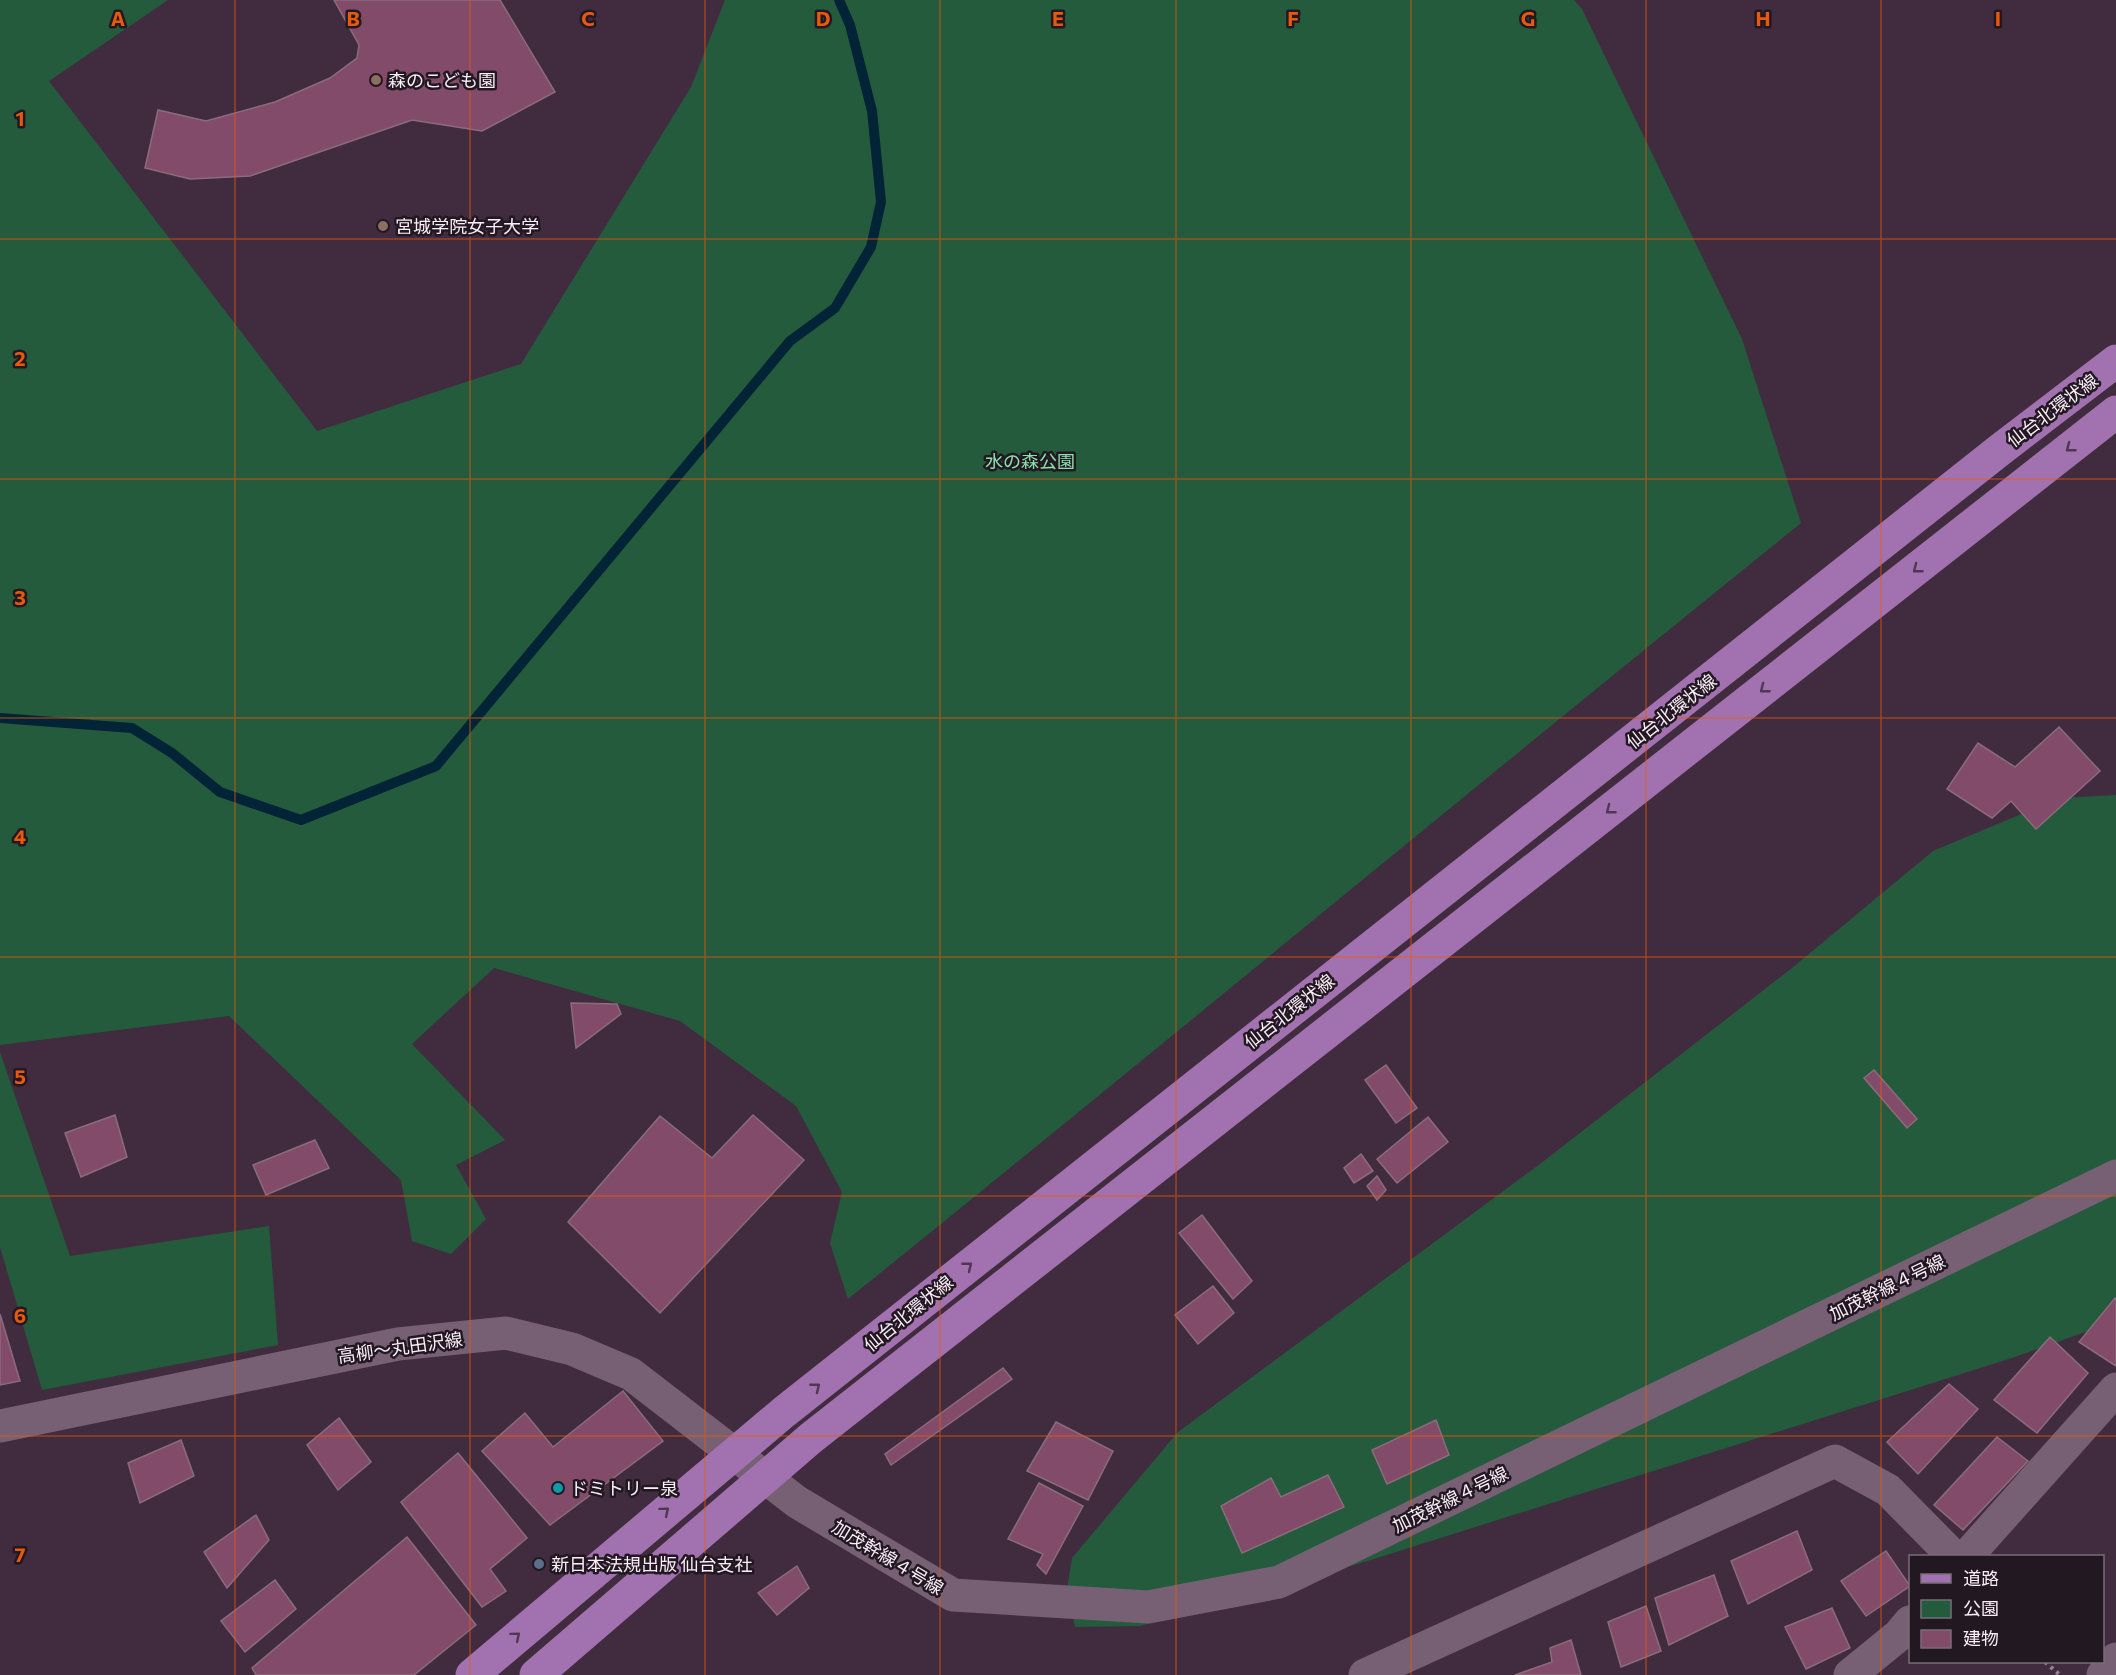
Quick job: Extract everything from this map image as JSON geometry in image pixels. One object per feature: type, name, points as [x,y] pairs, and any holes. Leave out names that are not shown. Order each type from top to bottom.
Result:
[{"type":"main road","name":"仙台北環状線","points":[[472,1675],[734,1453],[1401,922],[2116,361]]},
{"type":"main road","points":[[536,1675],[766,1476],[2116,412]]},
{"type":"street","name":"加茂幹線４号線","points":[[766,1476],[797,1502],[953,1596],[1148,1607],[1279,1582],[2116,1176]]},
{"type":"street","name":"高柳～丸田沢線","points":[[0,1426],[398,1344],[506,1333],[572,1349],[631,1374],[766,1476]]},
{"type":"street","points":[[1969,1555],[2116,1389]]},
{"type":"street","points":[[1365,1675],[1835,1461],[1888,1490],[1951,1555]]},
{"type":"street","points":[[1850,1675],[1909,1624]]},
{"type":"street","points":[[2103,1675],[2116,1659]]},
{"type":"path","points":[[2046,1663],[2061,1675]]},
{"type":"green space","name":"水の森公園","points":[[0,0],[168,0],[49,81],[317,431],[521,364],[691,87],[725,0],[1574,0],[1582,9],[1742,339],[1801,523],[848,1299],[830,1243],[842,1192],[796,1106],[680,1021],[494,968],[412,1044],[505,1140],[456,1165],[486,1219],[451,1254],[412,1241],[401,1180],[229,1016],[0,1045]]},
{"type":"green space","points":[[2116,795],[2116,1321],[2012,1358],[1361,1563],[1140,1626],[1075,1627],[1067,1589],[1072,1558],[1178,1432],[1540,1164],[1792,968],[1933,851],[2060,798]]},
{"type":"green space","points":[[0,1052],[70,1256],[269,1226],[278,1345],[42,1390],[0,1247]]},
{"type":"building","points":[[334,0],[500,0],[555,92],[482,131],[412,120],[250,176],[190,179],[145,168],[158,110],[206,121],[275,102],[330,78],[357,58],[359,45]]},
{"type":"building","points":[[2059,727],[2100,771],[2036,829],[2011,801],[1992,818],[1947,789],[1978,743],[2015,767]]},
{"type":"building","points":[[571,1003],[617,1004],[621,1014],[576,1048]]},
{"type":"building","points":[[1386,1065],[1417,1108],[1396,1123],[1365,1080]]},
{"type":"building","points":[[1874,1070],[1917,1119],[1907,1128],[1864,1078]]},
{"type":"building","points":[[115,1115],[127,1157],[81,1177],[65,1133]]},
{"type":"building","points":[[753,1115],[804,1160],[660,1313],[568,1222],[660,1116],[712,1158]]},
{"type":"building","points":[[1428,1117],[1448,1142],[1397,1183],[1377,1159]]},
{"type":"building","points":[[315,1140],[329,1168],[266,1195],[253,1165]]},
{"type":"building","points":[[1361,1154],[1373,1171],[1354,1183],[1344,1168]]},
{"type":"building","points":[[1377,1176],[1386,1190],[1377,1200],[1367,1186]]},
{"type":"building","points":[[1202,1215],[1252,1281],[1233,1299],[1179,1233]]},
{"type":"building","points":[[1213,1286],[1234,1313],[1198,1344],[1175,1315]]},
{"type":"building","points":[[2116,1299],[2116,1366],[2079,1342]]},
{"type":"building","points":[[0,1314],[20,1381],[0,1385]]},
{"type":"building","points":[[2050,1337],[2088,1373],[2037,1433],[1994,1400]]},
{"type":"building","points":[[1003,1368],[1012,1379],[891,1465],[885,1454]]},
{"type":"building","points":[[1949,1384],[1978,1409],[1918,1474],[1887,1442]]},
{"type":"building","name":"ドミトリー泉","points":[[623,1391],[663,1441],[550,1525],[482,1451],[525,1413],[553,1447]]},
{"type":"building","points":[[339,1418],[371,1462],[338,1490],[307,1445]]},
{"type":"building","points":[[1436,1420],[1449,1455],[1387,1484],[1372,1450]]},
{"type":"building","points":[[1056,1422],[1113,1451],[1088,1500],[1027,1471]]},
{"type":"building","points":[[1997,1437],[2028,1461],[1963,1530],[1934,1505]]},
{"type":"building","points":[[181,1440],[194,1476],[140,1503],[128,1463]]},
{"type":"building","points":[[458,1453],[527,1538],[490,1569],[506,1591],[482,1607],[401,1502]]},
{"type":"building","points":[[1328,1475],[1344,1507],[1242,1553],[1221,1506],[1271,1478],[1281,1497]]},
{"type":"building","points":[[1039,1483],[1083,1506],[1046,1574],[1037,1565],[1043,1554],[1008,1539]]},
{"type":"building","points":[[256,1515],[269,1540],[227,1588],[204,1552]]},
{"type":"building","points":[[1797,1531],[1812,1570],[1748,1604],[1731,1561]]},
{"type":"building","points":[[407,1537],[476,1625],[414,1675],[256,1675],[252,1668]]},
{"type":"building","points":[[1886,1551],[1909,1587],[1866,1616],[1841,1581]]},
{"type":"building","points":[[797,1566],[809,1588],[777,1615],[758,1593]]},
{"type":"building","points":[[1714,1575],[1728,1616],[1669,1645],[1655,1598]]},
{"type":"building","points":[[275,1580],[296,1609],[245,1652],[221,1621]]},
{"type":"building","points":[[1646,1606],[1661,1651],[1621,1667],[1608,1622]]},
{"type":"building","points":[[1832,1608],[1850,1648],[1806,1669],[1785,1627]]},
{"type":"building","points":[[1571,1640],[1581,1675],[1515,1675],[1552,1662],[1550,1648]]},
{"type":"waterway","points":[[0,718],[132,728],[172,753],[220,792],[301,820],[436,766],[790,341],[835,308],[871,247],[881,202],[872,111],[850,25],[839,0]]},
{"type":"place","name":"森のこども園","points":[[376,80]]},
{"type":"place","name":"宮城学院女子大学","points":[[383,226]]},
{"type":"place","name":"ドミトリー泉","points":[[558,1488]]},
{"type":"place","name":"新日本法規出版 仙台支社","points":[[539,1564]]}]
